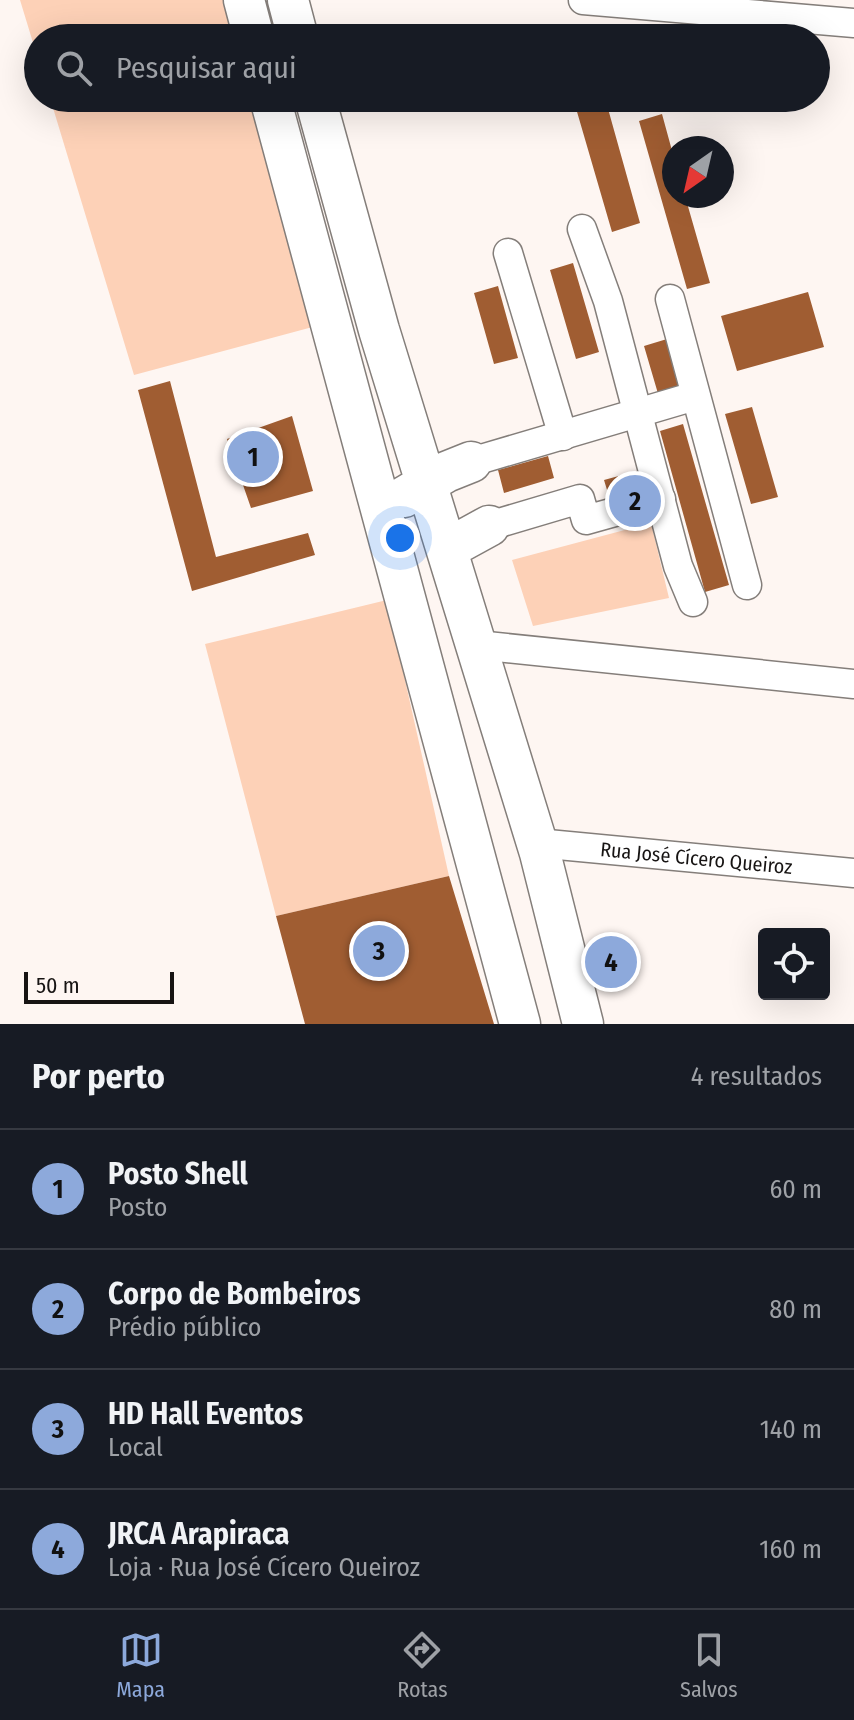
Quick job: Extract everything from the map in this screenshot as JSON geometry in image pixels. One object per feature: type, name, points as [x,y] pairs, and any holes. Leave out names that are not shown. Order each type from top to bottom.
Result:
[{"type":"highway","points":[[244,0],[250,24]]},
{"type":"highway","points":[[288,0],[294,24]]},
{"type":"highway","points":[[274,112],[520,1023]]},
{"type":"highway","points":[[319,112],[426,484],[539,848],[582,1022]]},
{"type":"highway","points":[[377,501],[390,502],[471,462]]},
{"type":"highway","points":[[447,549],[489,526]]},
{"type":"highway","points":[[475,865],[500,875],[516,872],[539,848]]},
{"type":"highway","points":[[520,1023],[530,1008],[539,1004],[565,1010],[582,1022]]},
{"type":"street","points":[[583,0],[854,23]]},
{"type":"street","points":[[582,229],[608,301],[678,566],[693,602]]},
{"type":"street","points":[[508,253],[563,436]]},
{"type":"street","points":[[670,299],[747,585]]},
{"type":"street","points":[[471,462],[695,396]]},
{"type":"street","points":[[489,526],[580,499],[586,520],[661,499]]},
{"type":"street","points":[[477,645],[854,684]]},
{"type":"street","name":"Rua José Cícero Queiroz","points":[[539,848],[854,873]]},
{"type":"shaded area","points":[[20,0],[227,0],[234,24],[27,24]]},
{"type":"shaded area","points":[[54,112],[259,112],[320,325],[134,375]]},
{"type":"shaded area","points":[[651,523],[669,598],[533,626],[512,560]]},
{"type":"shaded area","points":[[387,600],[449,876],[276,916],[205,644]]},
{"type":"building","points":[[577,112],[609,112],[640,223],[612,232]]},
{"type":"building","points":[[662,114],[668,136],[662,136],[662,202],[639,121]]},
{"type":"building","points":[[664,208],[688,208],[710,283],[687,289]]},
{"type":"building","points":[[573,263],[599,352],[576,359],[550,270]]},
{"type":"building","points":[[498,286],[518,358],[494,364],[474,293]]},
{"type":"building","points":[[808,292],[824,347],[737,371],[721,316]]},
{"type":"building","points":[[667,339],[682,390],[659,397],[644,346]]},
{"type":"building","points":[[170,381],[216,557],[308,533],[315,555],[192,591],[138,390]]},
{"type":"building","points":[[752,407],[778,497],[751,504],[725,414]]},
{"type":"building","points":[[292,416],[313,491],[251,508],[227,439]]},
{"type":"building","points":[[683,424],[729,585],[705,592],[660,431]]},
{"type":"building","points":[[548,456],[554,478],[504,493],[498,470]]},
{"type":"building","points":[[637,471],[643,494],[611,503],[604,480]]},
{"type":"building","points":[[449,876],[494,1024],[305,1024],[276,916]]},
{"type":"place","name":"Posto Shell","points":[[253,457]]},
{"type":"place","name":"Corpo de Bombeiros","points":[[635,501]]},
{"type":"place","name":"HD Hall Eventos","points":[[379,951]]},
{"type":"place","name":"JRCA Arapiraca","points":[[611,962]]}]
